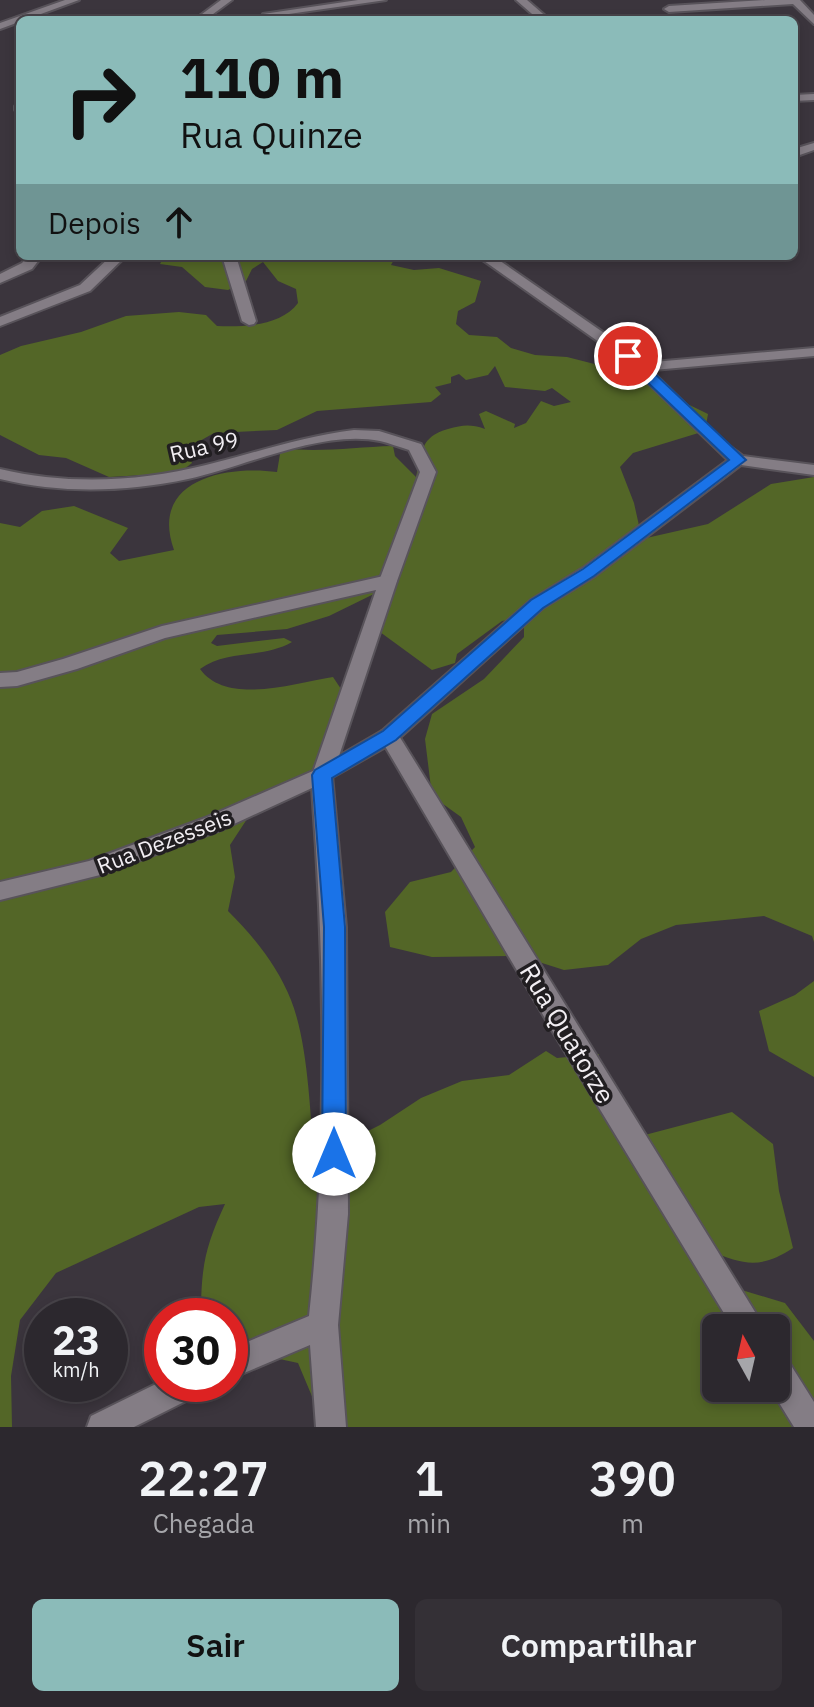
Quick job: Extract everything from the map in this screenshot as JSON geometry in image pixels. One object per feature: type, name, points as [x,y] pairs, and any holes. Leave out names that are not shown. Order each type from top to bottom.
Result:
[{"type":"street","points":[[27,16],[74,0]]},
{"type":"street","points":[[205,16],[227,0]]},
{"type":"street","points":[[268,14],[381,0]]},
{"type":"street","points":[[521,0],[540,16]]},
{"type":"street","points":[[669,9],[795,1],[814,21]]},
{"type":"street","points":[[0,279],[27,266],[32,260]]},
{"type":"street","points":[[0,322],[85,288],[115,260]]},
{"type":"street","points":[[230,260],[249,321]]},
{"type":"street","points":[[490,260],[642,367],[718,445],[738,460],[814,470]]},
{"type":"street","points":[[642,367],[814,352]]},
{"type":"street","name":"Rua 99","points":[[0,474],[21,480],[65,484],[121,483],[188,474],[324,439],[373,435],[415,447],[428,472],[388,581]]},
{"type":"street","name":"Rua Dezesseis","points":[[0,891],[92,869],[213,824],[322,775],[389,736],[537,604],[589,572],[738,460]]},
{"type":"street","points":[[0,680],[17,679],[70,664],[162,632],[388,581]]},
{"type":"street","points":[[331,1427],[323,1325],[334,1214],[334,927],[322,775],[388,581]]},
{"type":"street","name":"Rua Quatorze","points":[[389,736],[565,1030],[741,1314]]},
{"type":"street","points":[[248,1356],[323,1325]]},
{"type":"street","points":[[790,1392],[812,1427]]},
{"type":"street","points":[[102,1427],[151,1402]]},
{"type":"green space","points":[[162,260],[394,260],[391,265],[414,270],[439,268],[481,281],[475,302],[458,311],[456,324],[469,335],[497,337],[511,348],[535,355],[567,357],[618,370],[708,414],[705,431],[633,453],[620,467],[634,503],[642,539],[708,524],[771,484],[814,477],[814,942],[812,936],[764,916],[676,925],[641,939],[608,965],[564,970],[520,956],[432,957],[390,947],[385,912],[410,882],[451,872],[475,847],[461,817],[432,796],[425,739],[432,714],[484,679],[524,637],[524,617],[502,621],[457,654],[455,663],[432,670],[380,632],[378,592],[329,616],[287,629],[217,635],[211,643],[217,646],[284,638],[292,642],[269,651],[222,659],[200,669],[212,680],[227,687],[244,689],[281,687],[333,677],[347,698],[318,777],[249,816],[230,845],[235,877],[228,911],[272,963],[297,1017],[307,1078],[314,1158],[380,1125],[421,1098],[462,1081],[509,1075],[546,1051],[557,1058],[599,1054],[597,1062],[641,1136],[732,1112],[773,1144],[779,1191],[793,1248],[782,1255],[752,1263],[710,1251],[735,1288],[785,1303],[814,1341],[814,1413],[790,1385],[790,1314],[702,1314],[702,1402],[781,1402],[795,1427],[320,1427],[319,1413],[298,1363],[248,1352],[248,1298],[202,1298],[206,1258],[225,1204],[199,1207],[56,1273],[37,1298],[24,1298],[24,1315],[20,1320],[11,1376],[12,1427],[0,1427],[0,523],[20,527],[42,511],[74,506],[128,528],[110,553],[119,561],[174,550],[169,526],[172,507],[182,493],[197,482],[215,475],[235,471],[277,472],[281,448],[323,450],[393,446],[395,456],[416,477],[427,441],[439,432],[462,426],[485,429],[479,414],[486,411],[515,424],[514,428],[526,423],[541,401],[554,406],[571,402],[552,388],[545,391],[505,387],[495,366],[488,375],[466,380],[459,374],[451,377],[451,383],[435,387],[441,394],[431,402],[317,411],[277,430],[214,433],[191,446],[189,456],[192,463],[179,473],[109,477],[66,458],[39,455],[0,435],[0,355],[126,316],[179,312],[206,315],[217,326],[250,325],[272,321],[291,311],[298,303],[296,289],[278,281],[263,262],[252,269],[246,281],[228,290],[205,287],[182,267],[160,264]]},
{"type":"green space","points":[[814,981],[814,1077],[769,1051],[759,1011],[795,995]]},
{"type":"route","points":[[334,1154],[334,927],[322,775],[389,736],[537,604],[589,572],[738,460],[718,445],[628,356]]}]
